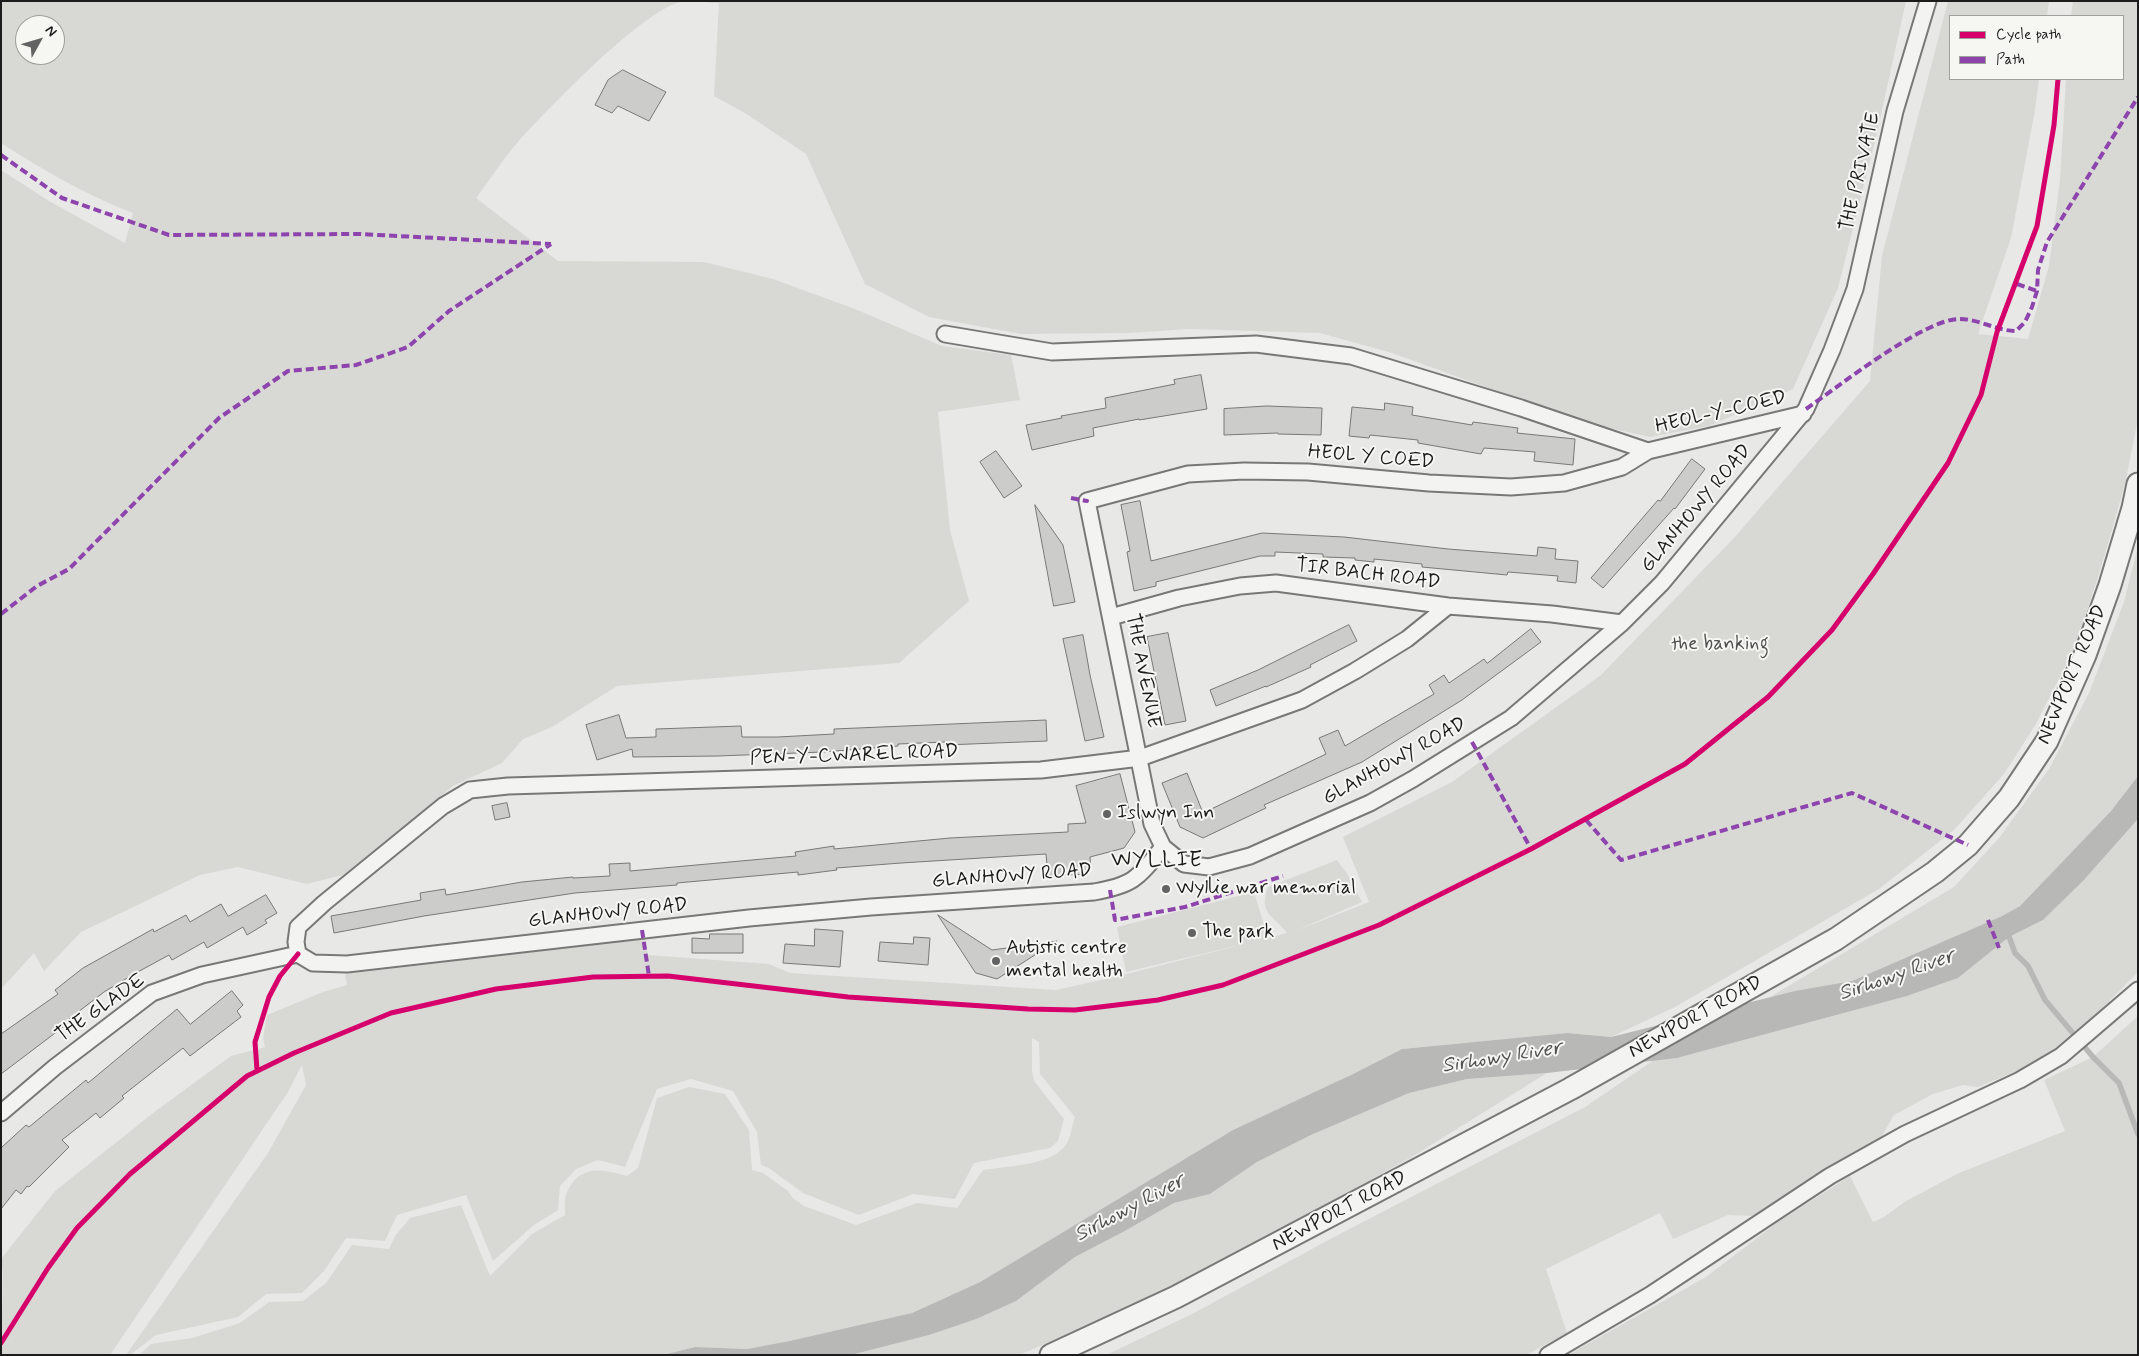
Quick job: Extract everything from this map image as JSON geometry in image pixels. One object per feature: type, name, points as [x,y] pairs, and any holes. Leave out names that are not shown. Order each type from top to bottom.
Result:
[{"type":"main road","name":"NEWPORT ROAD","points":[[1051,1355],[1176,1297],[1570,1089],[1836,938],[1935,872],[1968,845],[2009,798],[2047,741],[2085,655],[2110,585],[2133,508],[2138,484]]},
{"type":"street","name":"THE PRIVATE","points":[[1832,350],[1855,290],[1895,111],[1928,1]]},
{"type":"street","points":[[945,334],[1052,352],[1256,344],[1351,356],[1521,408],[1648,451]]},
{"type":"street","name":"GLANHOWY ROAD","points":[[298,954],[313,963],[346,964],[749,918],[871,907],[1094,892],[1120,888],[1141,874],[1162,847],[1184,864],[1209,867],[1250,856],[1370,803],[1413,779],[1511,718],[1622,623],[1693,548],[1803,414],[1832,350]]},
{"type":"street","name":"HEOL-Y-COED","points":[[1648,451],[1803,414]]},
{"type":"street","name":"HEOL Y COED","points":[[1087,501],[1188,474],[1244,471],[1308,472],[1429,483],[1511,487],[1564,483],[1622,467],[1648,451]]},
{"type":"street","name":"THE AVENUE","points":[[1087,501],[1152,824],[1162,847]]},
{"type":"street","name":"TIR BACH ROAD","points":[[1111,616],[1179,598],[1240,586],[1276,583],[1448,606],[1552,614],[1622,623]]},
{"type":"street","name":"PEN-Y-CWAREL ROAD","points":[[298,954],[296,942],[298,927],[324,903],[443,806],[470,790],[508,786],[837,778],[1041,770],[1140,758],[1302,700],[1355,671],[1407,639],[1448,606]]},
{"type":"street","name":"THE GLADE","points":[[1,1113],[55,1066],[152,993],[202,974],[298,954]]},
{"type":"street","points":[[1548,1355],[1650,1295],[1830,1176],[1905,1134],[2020,1080],[2061,1056],[2138,990]]},
{"type":"green space","points":[[1,1],[685,1],[664,9],[643,23],[571,86],[517,143],[476,198],[558,261],[704,262],[773,279],[855,309],[942,346],[1011,355],[1020,400],[938,412],[950,530],[969,601],[899,663],[617,686],[552,727],[523,739],[502,763],[453,786],[343,875],[307,884],[238,867],[200,875],[81,932],[44,971],[34,953],[1,989],[1,170],[49,201],[125,243],[133,213],[65,181],[1,143]]},
{"type":"green space","points":[[695,1],[1906,1],[1877,133],[1838,288],[1793,389],[1709,426],[1650,437],[1582,422],[1392,353],[1320,333],[1189,329],[1129,333],[1021,334],[929,317],[865,284],[806,154],[745,113],[714,96],[719,3]]},
{"type":"green space","name":"the banking","points":[[1948,1],[2049,1],[2047,15],[1949,15],[1949,80],[2039,80],[2011,238],[1978,334],[2028,339],[2049,266],[2060,179],[2066,80],[2124,80],[2124,15],[2071,15],[2073,1],[2138,1],[2138,419],[2125,484],[2102,564],[2076,645],[2036,724],[2004,774],[1954,830],[1879,889],[1675,1007],[1611,1037],[1567,1033],[1402,1049],[1233,1130],[980,1282],[912,1313],[790,1342],[747,1349],[695,1347],[663,1355],[139,1355],[151,1344],[192,1338],[240,1323],[269,1302],[303,1301],[326,1283],[352,1245],[389,1249],[395,1236],[410,1218],[461,1205],[490,1276],[532,1234],[565,1215],[566,1194],[578,1177],[593,1171],[627,1176],[638,1168],[657,1098],[689,1087],[725,1094],[749,1130],[752,1170],[763,1173],[788,1191],[793,1198],[804,1206],[856,1225],[917,1203],[957,1208],[983,1170],[1041,1161],[1061,1151],[1067,1143],[1075,1117],[1040,1074],[1039,1042],[1032,1038],[1032,1071],[1034,1081],[1064,1119],[1058,1141],[1050,1148],[974,1163],[955,1199],[913,1194],[859,1215],[803,1193],[769,1168],[761,1165],[757,1132],[733,1091],[691,1079],[657,1089],[625,1167],[598,1160],[576,1169],[560,1186],[558,1210],[534,1225],[493,1261],[466,1195],[397,1215],[385,1241],[346,1238],[324,1271],[302,1293],[266,1294],[238,1317],[156,1335],[130,1355],[126,1355],[268,1153],[306,1085],[302,1065],[288,1092],[110,1355],[1,1355],[3,1276],[1,1259],[55,1191],[157,1110],[231,1056],[265,1047],[263,1038],[267,1015],[323,992],[347,985],[345,974],[645,939],[648,955],[769,964],[790,973],[1056,990],[1248,943],[1126,972],[1117,927],[1254,892],[1268,938],[1287,933],[1266,909],[1265,896],[1268,887],[1337,860],[1348,875],[1362,902],[1295,931],[1369,902],[1343,837],[1452,782],[1601,675],[1733,539],[1870,381],[1882,256]]},
{"type":"green space","points":[[2138,546],[2138,776],[2111,811],[2020,906],[2002,916],[1852,981],[1770,997],[1954,887],[1999,838],[2049,769],[2089,693],[2124,602]]},
{"type":"green space","points":[[2138,819],[2138,972],[2075,1036],[2026,1067],[1978,1087],[1963,1085],[1933,1094],[1894,1115],[1879,1141],[1755,1216],[1728,1215],[1673,1239],[1660,1213],[1546,1269],[1567,1333],[1526,1355],[1106,1355],[1194,1313],[1334,1237],[1585,1107],[1654,1060],[1677,1058],[1744,1040],[1907,996],[1958,978],[2009,937],[2043,920],[2083,881]]},
{"type":"green space","points":[[2138,1016],[2138,1355],[1568,1355],[1706,1277],[1778,1222],[1850,1176],[1873,1222],[1884,1217],[1906,1201],[1959,1173],[2065,1131],[2044,1080],[2093,1057]]},
{"type":"green space","points":[[1547,1073],[1410,1158],[1235,1255],[1139,1303],[1019,1355],[851,1355],[929,1335],[1016,1301],[1075,1257],[1174,1203],[1210,1194],[1257,1162],[1311,1135],[1409,1093],[1467,1079]]},
{"type":"water","name":"Sirhowy River","points":[[2138,776],[2138,819],[2083,881],[2043,920],[2009,937],[1958,978],[1907,996],[1677,1058],[1547,1073],[1467,1079],[1409,1093],[1311,1135],[1257,1162],[1210,1194],[1174,1203],[1075,1257],[1016,1301],[976,1319],[929,1335],[851,1355],[663,1355],[695,1347],[747,1349],[912,1313],[980,1282],[1233,1130],[1402,1049],[1567,1033],[1611,1037],[1795,991],[1852,981],[2002,916],[2020,906],[2111,811]]},
{"type":"building","points":[[623,70],[666,92],[649,121],[618,106],[612,113],[595,105],[608,80]]},
{"type":"building","points":[[1201,375],[1207,409],[1093,428],[1094,436],[1032,450],[1026,425],[1062,418],[1061,416],[1106,408],[1105,398],[1175,384],[1174,380]]},
{"type":"building","points":[[1385,403],[1413,407],[1412,415],[1472,425],[1473,422],[1518,428],[1517,433],[1575,439],[1573,465],[1534,461],[1535,452],[1484,448],[1481,454],[1418,443],[1418,440],[1370,435],[1369,438],[1349,436],[1352,407],[1384,410]]},
{"type":"building","points":[[1267,406],[1322,408],[1321,435],[1278,433],[1224,435],[1224,409]]},
{"type":"building","points":[[996,451],[1022,486],[1004,498],[980,462]]},
{"type":"building","points":[[1692,459],[1705,469],[1675,509],[1603,588],[1591,578],[1658,500],[1660,501]]},
{"type":"building","points":[[1140,501],[1151,561],[1262,533],[1344,537],[1448,549],[1537,556],[1538,547],[1556,549],[1555,559],[1578,561],[1576,583],[1557,581],[1558,576],[1508,572],[1507,575],[1422,567],[1422,564],[1374,559],[1374,562],[1355,560],[1355,558],[1323,557],[1323,554],[1275,552],[1275,556],[1260,556],[1156,582],[1156,586],[1134,591],[1127,552],[1130,551],[1121,505]]},
{"type":"building","points":[[1035,505],[1063,545],[1075,602],[1054,606]]},
{"type":"building","points":[[1349,625],[1357,641],[1310,665],[1311,667],[1216,706],[1210,690],[1258,670]]},
{"type":"building","points":[[1531,629],[1541,642],[1462,700],[1362,762],[1264,805],[1266,808],[1203,838],[1180,827],[1162,783],[1187,773],[1203,813],[1326,754],[1319,738],[1338,730],[1345,746],[1434,694],[1429,685],[1444,675],[1449,683],[1484,659],[1487,663]]},
{"type":"building","points":[[1168,633],[1186,721],[1165,725],[1147,637]]},
{"type":"building","points":[[1083,635],[1104,737],[1085,741],[1063,639]]},
{"type":"building","points":[[619,715],[626,738],[656,737],[656,729],[741,726],[742,737],[778,737],[834,734],[834,729],[1046,720],[1047,741],[945,745],[945,742],[898,744],[898,746],[823,752],[718,756],[633,757],[632,749],[597,760],[586,725]]},
{"type":"building","points":[[1120,774],[1135,832],[1124,848],[1090,857],[1091,869],[1085,870],[1086,874],[1048,876],[1046,854],[836,868],[837,870],[798,875],[798,872],[677,883],[677,885],[575,893],[424,916],[334,933],[331,916],[421,900],[420,893],[445,889],[446,895],[522,882],[573,877],[610,876],[609,864],[630,863],[630,871],[796,856],[795,852],[834,846],[834,849],[950,838],[1068,832],[1068,824],[1086,823],[1076,786]]},
{"type":"building","points":[[507,803],[510,817],[495,820],[492,806]]},
{"type":"building","points":[[266,895],[277,913],[265,920],[267,923],[247,935],[243,927],[207,948],[204,942],[172,960],[169,955],[134,974],[104,992],[69,1019],[71,1021],[1,1074],[1,1034],[58,994],[55,990],[83,968],[153,929],[154,932],[186,915],[190,922],[221,904],[228,916]]},
{"type":"building","name":"Autistic centre mental health","points":[[938,915],[992,950],[1057,941],[997,979],[976,973]]},
{"type":"building","points":[[815,929],[843,931],[840,967],[783,963],[785,944],[814,946]]},
{"type":"building","points":[[710,934],[743,934],[743,953],[692,953],[692,938],[709,939]]},
{"type":"building","points":[[914,937],[930,938],[928,965],[878,961],[880,942],[913,944]]},
{"type":"building","points":[[232,991],[243,1005],[237,1011],[241,1017],[190,1056],[183,1048],[122,1096],[124,1098],[100,1118],[96,1113],[62,1140],[69,1147],[29,1187],[27,1186],[21,1194],[16,1190],[1,1209],[1,1148],[26,1125],[29,1127],[86,1080],[88,1083],[177,1009],[190,1024]]},
{"type":"waterway","points":[[2007,931],[2015,953],[2028,966],[2045,1000],[2093,1057],[2119,1083],[2138,1134]]},
{"type":"marked path","points":[[1806,409],[1904,341],[1945,322],[1960,319],[2016,331],[2025,322],[2032,307],[2037,291],[2038,270],[2047,242],[2138,97]]},
{"type":"marked path","points":[[1,155],[62,198],[169,235],[360,234],[551,244]]},
{"type":"marked path","points":[[1,614],[37,586],[69,569],[219,418],[288,371],[356,365],[408,347],[449,311],[551,244]]},
{"type":"marked path","points":[[2017,284],[2037,291]]},
{"type":"marked path","points":[[1071,498],[1087,501],[1078,500]]},
{"type":"marked path","points":[[1472,742],[1531,849]]},
{"type":"marked path","points":[[1586,820],[1621,860],[1852,793],[1968,845]]},
{"type":"marked path","points":[[1110,890],[1115,920],[1185,907],[1283,876]]},
{"type":"marked path","points":[[1988,920],[1999,948]]},
{"type":"marked path","points":[[642,930],[649,976]]},
{"type":"cycle path","points":[[1,1343],[48,1268],[77,1228],[130,1174],[247,1076],[294,1053],[391,1013],[496,989],[593,977],[668,976],[848,997],[1028,1009],[1075,1010],[1158,1000],[1223,985],[1379,925],[1531,849],[1685,764],[1768,697],[1832,630],[1873,574],[1948,463],[1981,395],[1997,332],[2037,226],[2054,125],[2058,80]]},
{"type":"cycle path","points":[[257,1070],[255,1042],[269,997],[280,976],[298,954]]},
{"type":"place","name":"Islwyn Inn","points":[[1107,814]]},
{"type":"place","name":"Wyllie war memorial","points":[[1166,889]]},
{"type":"place","name":"The park","points":[[1192,933]]},
{"type":"place","name":"Autistic centre mental health","points":[[996,961]]},
{"type":"district","name":"WYLLIE","points":[[1157,861]]}]
